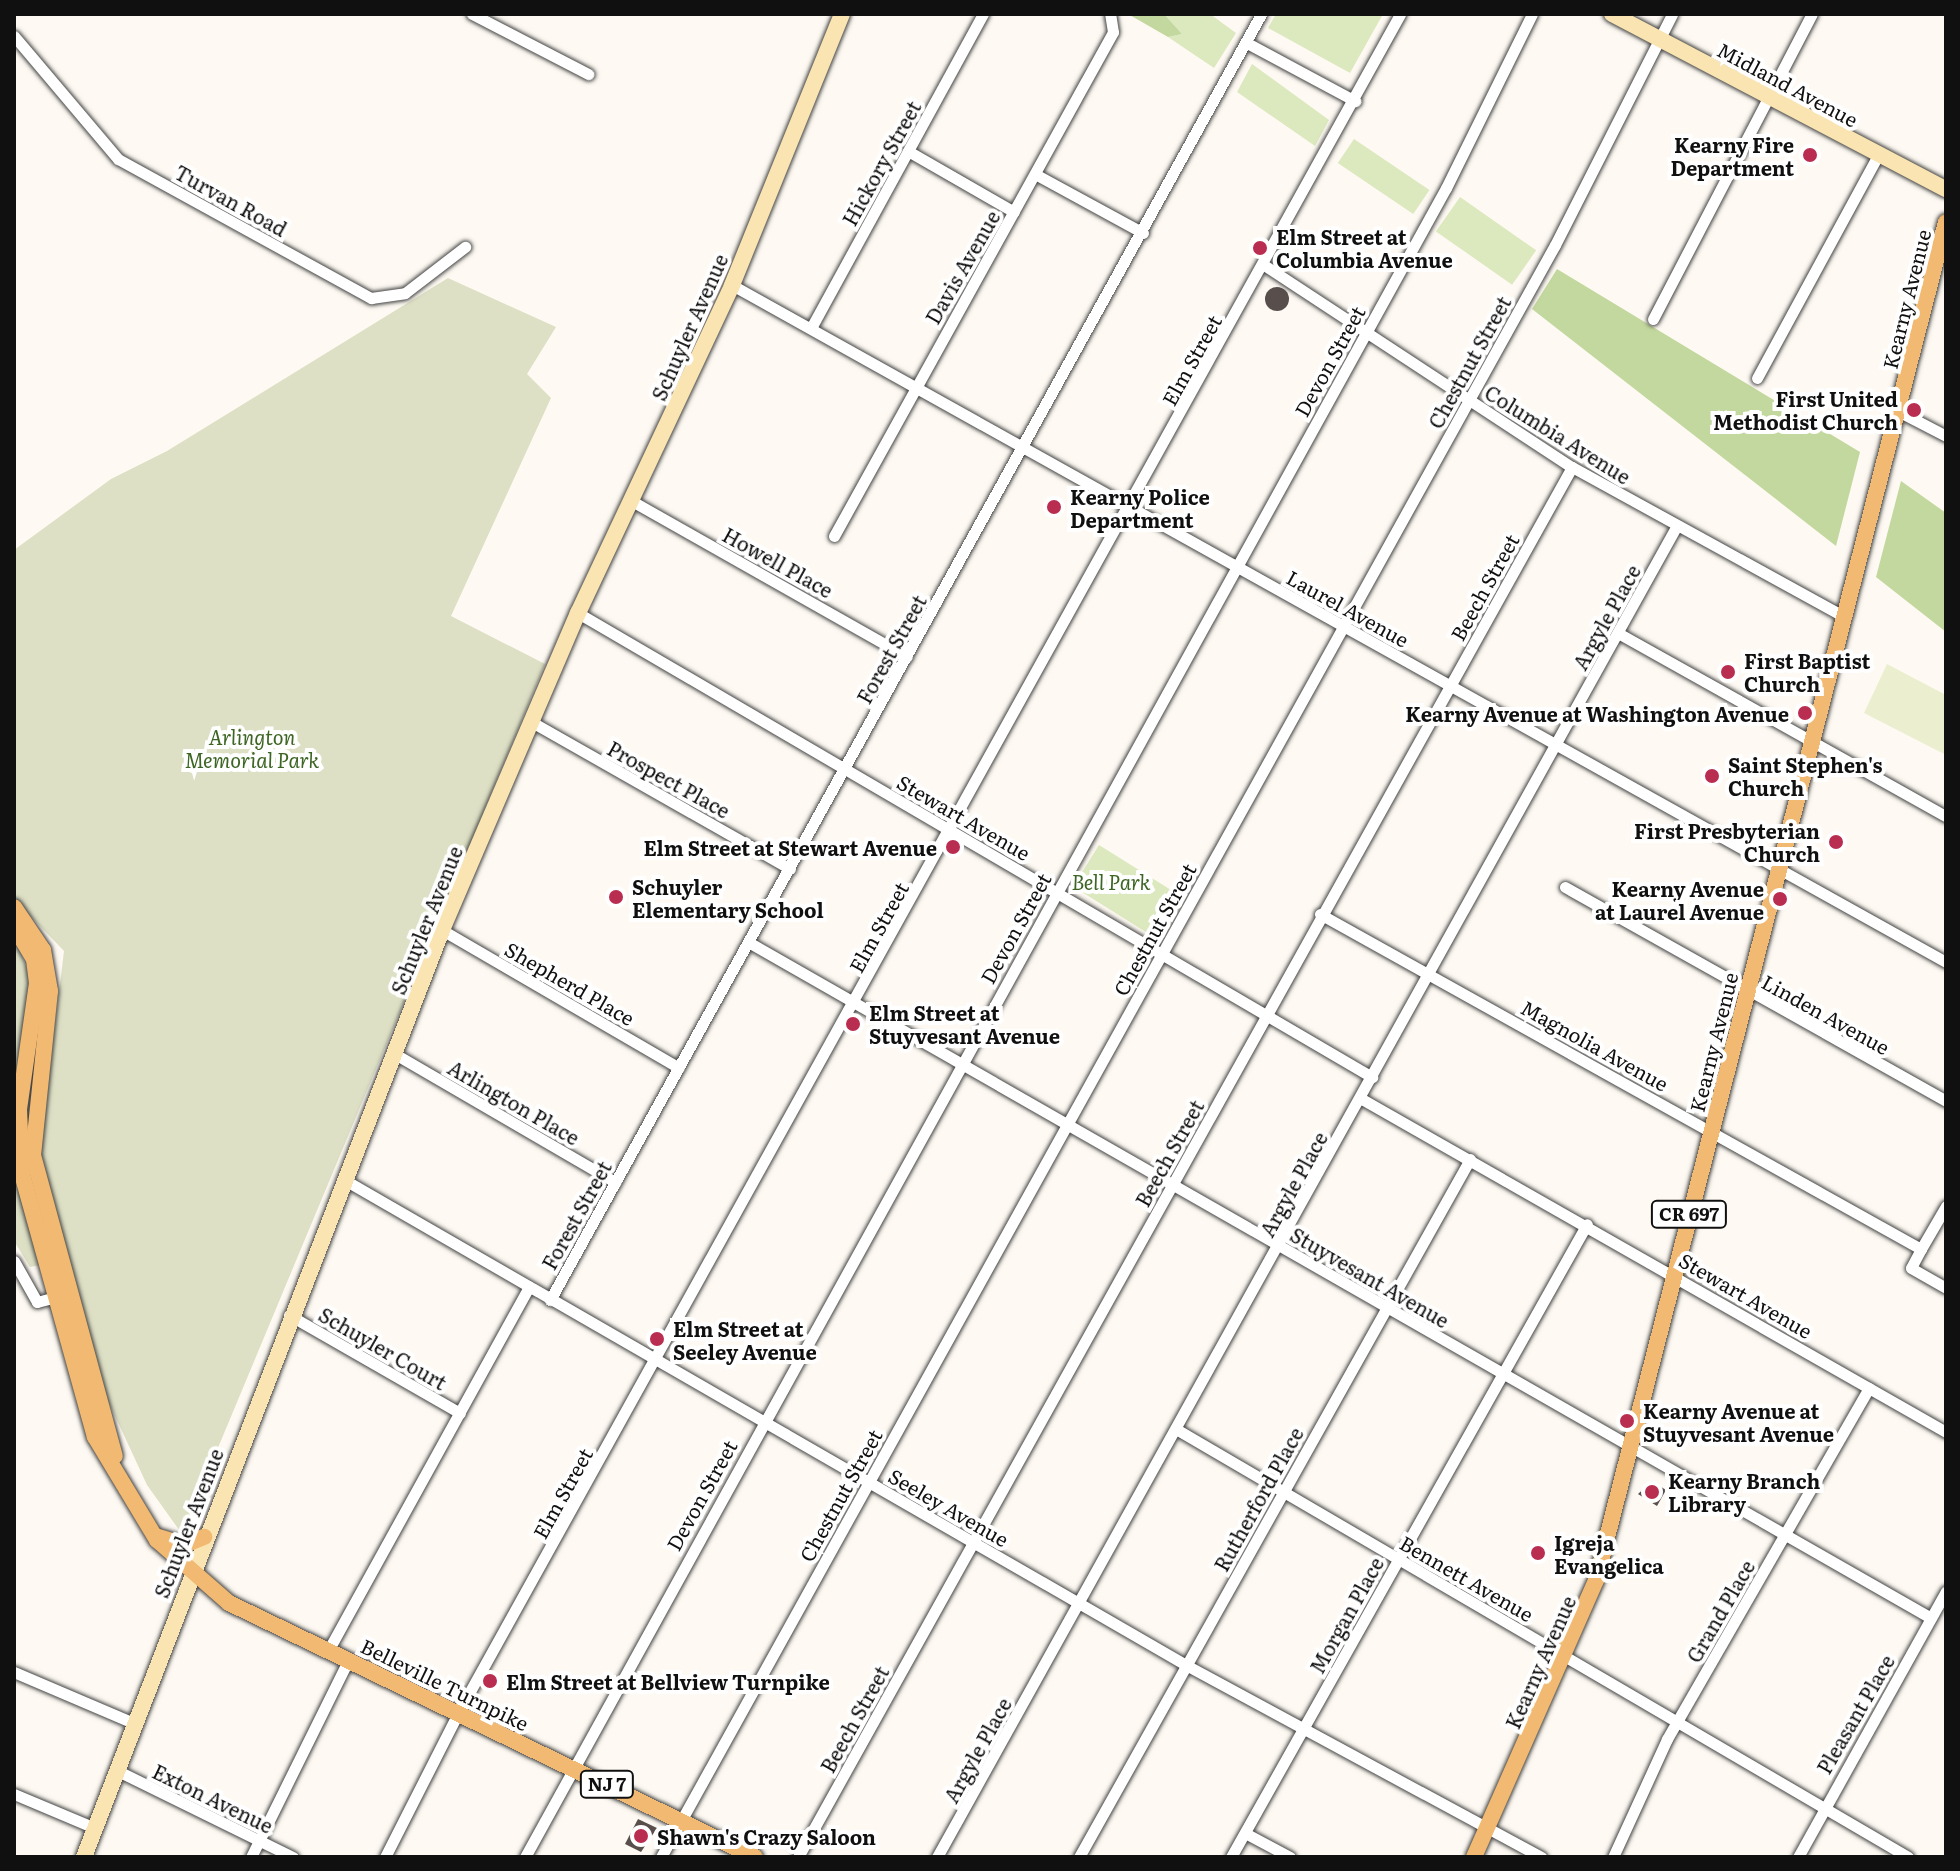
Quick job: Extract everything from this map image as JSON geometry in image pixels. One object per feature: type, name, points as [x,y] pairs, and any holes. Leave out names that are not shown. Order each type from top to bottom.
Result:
[{"type":"main road","name":"Schuyler Avenue","points":[[84,1857],[289,1315],[442,930],[578,613],[732,285],[842,14]]},
{"type":"main road","name":"Midland Avenue","points":[[1612,14],[1946,189]]},
{"type":"main road","name":"Kearny Avenue","points":[[1474,1857],[1596,1580],[1777,867],[1946,222]]},
{"type":"main road","name":"Belleville Turnpike","points":[[14,907],[43,950],[50,991],[33,1128],[38,1181],[101,1418],[141,1516]]},
{"type":"main road","name":"Belleville Turnpike","points":[[14,926],[34,959],[37,983],[19,1109],[19,1159],[95,1437],[154,1535],[191,1574],[229,1603],[755,1857]]},
{"type":"main road","points":[[154,1535],[184,1545],[204,1537]]},
{"type":"street","points":[[472,14],[588,74]]},
{"type":"street","name":"Hickory Street","points":[[811,328],[983,14]]},
{"type":"street","name":"Davis Avenue","points":[[834,536],[1113,32],[1110,14]]},
{"type":"street","name":"Forest Street","points":[[550,1300],[1143,233],[1261,14]]},
{"type":"street","name":"Elm Street","points":[[385,1857],[458,1713],[857,1003],[1355,101],[1400,14]]},
{"type":"street","name":"Devon Street","points":[[525,1857],[571,1767],[1367,331],[1532,14]]},
{"type":"street","name":"Chestnut Street","points":[[661,1857],[679,1819],[1068,1125],[1555,245],[1672,14]]},
{"type":"street","points":[[1653,319],[1812,14]]},
{"type":"street","name":"Turvan Road","points":[[14,36],[118,159],[371,298],[405,293],[465,247]]},
{"type":"street","points":[[1247,43],[1355,101]]},
{"type":"street","points":[[908,151],[1014,212]]},
{"type":"street","points":[[1757,378],[1878,155]]},
{"type":"street","points":[[1035,174],[1143,233]]},
{"type":"street","name":"Columbia Avenue","points":[[1264,265],[1572,467],[1676,527],[1843,616]]},
{"type":"street","name":"Laurel Avenue","points":[[732,285],[1946,962]]},
{"type":"street","points":[[1898,411],[1946,436]]},
{"type":"street","name":"Beech Street","points":[[798,1857],[1173,1185],[1320,914],[1572,467]]},
{"type":"street","name":"Howell Place","points":[[630,500],[907,657]]},
{"type":"street","name":"Argyle Place","points":[[937,1857],[1676,527]]},
{"type":"street","name":"Stewart Avenue","points":[[578,613],[1372,1077]]},
{"type":"street","points":[[1618,633],[1946,816]]},
{"type":"street","name":"Prospect Place","points":[[530,721],[790,869]]},
{"type":"street","name":"Linden Avenue","points":[[1565,887],[1946,1101]]},
{"type":"street","name":"Magnolia Avenue","points":[[1320,914],[1429,972],[1921,1249]]},
{"type":"street","name":"Shepherd Place","points":[[442,930],[679,1068]]},
{"type":"street","name":"Stuyvesant Avenue","points":[[750,943],[1931,1618]]},
{"type":"street","name":"Arlington Place","points":[[395,1054],[615,1182]]},
{"type":"street","name":"Stewart Avenue","points":[[1360,1098],[1587,1224],[1946,1432]]},
{"type":"street","name":"Rutherford Place","points":[[1079,1857],[1470,1159]]},
{"type":"street","name":"Seeley Avenue","points":[[343,1179],[1186,1665],[1541,1857]]},
{"type":"street","points":[[1946,1206],[1911,1268],[1946,1288]]},
{"type":"street","name":"Morgan Place","points":[[1231,1857],[1587,1224]]},
{"type":"street","points":[[14,1261],[37,1302],[56,1297]]},
{"type":"street","name":"Forest Street","points":[[329,1649],[529,1287]]},
{"type":"street","name":"Schuyler Court","points":[[289,1315],[460,1413]]},
{"type":"street","name":"Grand Place","points":[[1613,1857],[1676,1723],[1869,1388]]},
{"type":"street","name":"Bennett Avenue","points":[[1176,1429],[1908,1857]]},
{"type":"street","name":"Pleasant Place","points":[[1798,1857],[1823,1807],[1946,1591]]},
{"type":"street","points":[[251,1857],[349,1659]]},
{"type":"street","points":[[14,1672],[136,1724]]},
{"type":"street","name":"Exton Avenue","points":[[118,1771],[293,1857]]},
{"type":"street","points":[[14,1794],[95,1828]]},
{"type":"street","points":[[1245,1833],[1290,1857]]},
{"type":"green space","points":[[1128,14],[1164,14],[1182,34],[1168,37]]},
{"type":"green space","points":[[1164,14],[1210,14],[1236,33],[1214,68],[1168,37],[1182,34]]},
{"type":"green space","points":[[1276,14],[1383,14],[1350,73],[1268,28]]},
{"type":"green space","points":[[1252,64],[1329,120],[1315,146],[1237,92]]},
{"type":"green space","points":[[1354,139],[1429,190],[1413,214],[1338,163]]},
{"type":"green space","points":[[1460,197],[1536,250],[1512,285],[1436,231]]},
{"type":"green space","points":[[1557,269],[1860,452],[1836,546],[1532,309]]},
{"type":"green space","name":"Arlington Memorial Park","points":[[448,278],[556,327],[527,374],[551,398],[451,616],[545,664],[182,1534],[147,1485],[90,1362],[39,1158],[64,951],[14,899],[14,550],[111,479],[167,451]]},
{"type":"green space","points":[[1901,481],[1946,513],[1946,632],[1876,577]]},
{"type":"green space","points":[[1887,664],[1946,695],[1946,755],[1864,713]]},
{"type":"green space","name":"Bell Park","points":[[1099,845],[1185,899],[1159,940],[1073,887]]},
{"type":"green space","points":[[14,936],[32,982],[14,1128]]},
{"type":"green space","points":[[14,1157],[40,1265],[30,1267],[14,1241]]},
{"type":"building","points":[[1277,287],[1286,290],[1289,299],[1286,308],[1277,311],[1268,308],[1265,299],[1268,290]]},
{"type":"building","name":"Kearny Branch Library","points":[[1652,1481],[1666,1490],[1657,1506],[1638,1494]]},
{"type":"building","name":"Shawn's Crazy Saloon","points":[[638,1819],[657,1828],[641,1852],[625,1844]]},
{"type":"place","name":"Kearny Fire Department","points":[[1810,155]]},
{"type":"place","name":"Elm Street at Columbia Avenue","points":[[1260,248]]},
{"type":"place","name":"First United Methodist Church","points":[[1914,410]]},
{"type":"place","name":"Kearny Police Department","points":[[1054,507]]},
{"type":"place","name":"First Baptist Church","points":[[1728,672]]},
{"type":"place","name":"Kearny Avenue at Washington Avenue","points":[[1805,713]]},
{"type":"place","name":"Saint Stephen's Church","points":[[1712,776]]},
{"type":"place","name":"First Presbyterian Church","points":[[1836,842]]},
{"type":"place","name":"Elm Street at Stewart Avenue","points":[[953,847]]},
{"type":"place","name":"Schuyler Elementary School","points":[[616,897]]},
{"type":"place","name":"Kearny Avenue at Laurel Avenue","points":[[1780,899]]},
{"type":"place","name":"Elm Street at Stuyvesant Avenue","points":[[853,1024]]},
{"type":"place","name":"Elm Street at Seeley Avenue","points":[[657,1339]]},
{"type":"place","name":"Kearny Avenue at Stuyvesant Avenue","points":[[1627,1421]]},
{"type":"place","name":"Kearny Branch Library","points":[[1652,1492]]},
{"type":"place","name":"Igreja Evangelica","points":[[1538,1553]]},
{"type":"place","name":"Elm Street at Bellview Turnpike","points":[[490,1681]]},
{"type":"place","name":"Shawn's Crazy Saloon","points":[[641,1836]]}]
